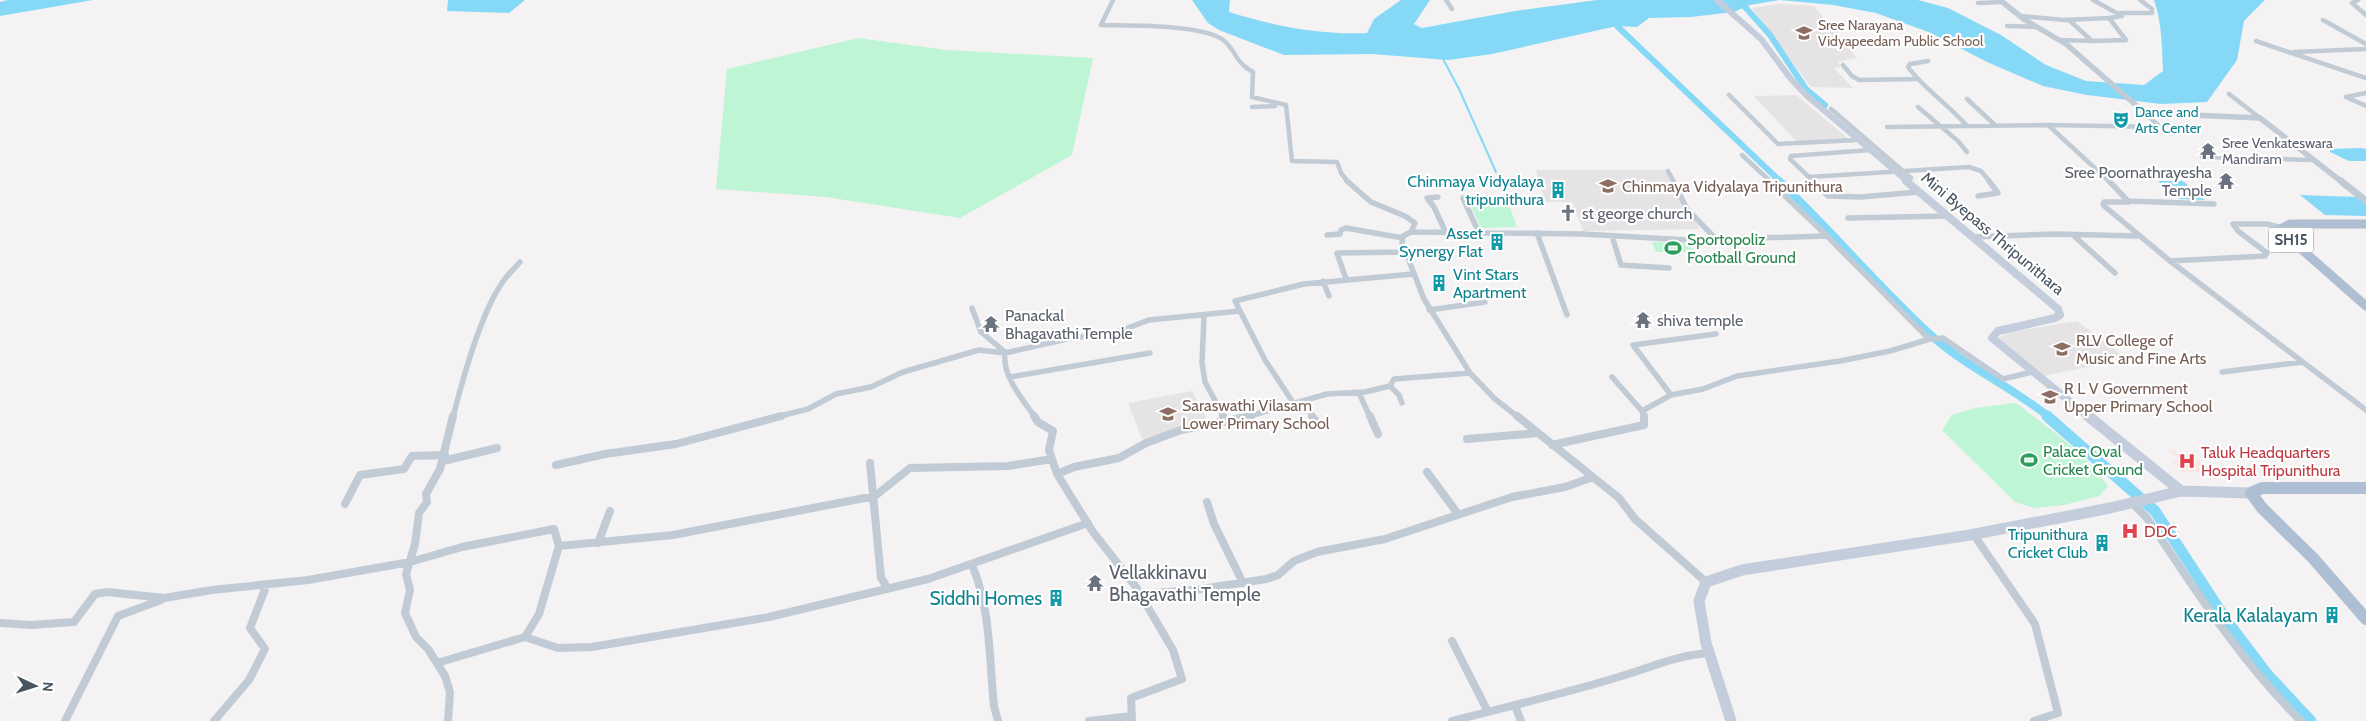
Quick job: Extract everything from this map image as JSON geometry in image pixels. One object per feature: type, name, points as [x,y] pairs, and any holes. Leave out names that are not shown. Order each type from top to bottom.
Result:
[{"type":"main road","name":"Mini Byepass Thripunithara","points":[[1717,0],[1751,29],[1761,39],[1791,79],[1857,140],[1899,171],[1918,192],[2060,312],[2060,315],[2055,318],[1998,332],[1992,336],[2001,347],[2182,491]]},
{"type":"main road","name":"SH15","points":[[2364,226],[2290,224],[2282,228],[2291,240],[2366,306]]},
{"type":"main road","points":[[1732,721],[1709,653],[1699,601],[1706,582],[1742,570],[1974,535],[2133,503],[2182,491],[2251,493],[2262,488],[2366,488]]},
{"type":"main road","points":[[2251,493],[2262,508],[2313,558],[2366,618]]},
{"type":"street","points":[[1113,0],[1101,25],[1191,29],[1222,39],[1240,66],[1253,72],[1252,97],[1286,105]]},
{"type":"street","points":[[1446,0],[1452,9]]},
{"type":"street","points":[[2093,0],[2119,14],[2152,13],[2152,9],[2140,0]]},
{"type":"street","points":[[2358,0],[2352,3],[2366,15]]},
{"type":"street","points":[[1887,127],[2048,125],[2160,127],[2060,40],[2020,16],[2001,1],[1978,2]]},
{"type":"street","points":[[2020,16],[2069,20],[2122,17],[2119,14]]},
{"type":"street","points":[[2060,40],[2126,40],[2109,18]]},
{"type":"street","points":[[2069,20],[2092,41]]},
{"type":"street","points":[[2323,20],[2366,44]]},
{"type":"street","points":[[2007,26],[2038,27]]},
{"type":"street","points":[[2256,41],[2366,78]]},
{"type":"street","points":[[2290,52],[2366,49]]},
{"type":"street","points":[[1928,61],[1910,64],[1908,67],[1917,80],[1951,108],[1966,125]]},
{"type":"street","points":[[1843,65],[1852,76],[1859,80],[1917,80]]},
{"type":"street","points":[[2366,93],[2346,97],[2366,106]]},
{"type":"street","points":[[2229,94],[2366,201]]},
{"type":"street","points":[[1729,95],[1778,144],[1857,140]]},
{"type":"street","points":[[1967,99],[1995,125]]},
{"type":"street","points":[[1252,107],[1286,105]]},
{"type":"street","points":[[1286,105],[1292,161],[1337,162],[1337,168],[1341,174],[1365,198],[1377,206],[1405,214],[1415,223],[1411,232],[1403,238],[1346,228],[1341,230],[1340,234],[1327,235]]},
{"type":"street","points":[[1918,108],[1958,141],[1967,152]]},
{"type":"street","points":[[1831,109],[1870,148]]},
{"type":"street","points":[[2145,114],[2260,118]]},
{"type":"street","points":[[2048,125],[2095,166],[2128,201]]},
{"type":"street","points":[[1870,148],[1791,156],[1790,159],[1828,196],[1861,197],[1918,192]]},
{"type":"street","points":[[1742,155],[1933,339]]},
{"type":"street","points":[[2202,157],[2312,160]]},
{"type":"street","points":[[1810,177],[1959,167],[1981,171],[1998,193],[1978,196]]},
{"type":"street","points":[[1668,171],[1687,209],[1715,238]]},
{"type":"street","points":[[1899,171],[1911,178]]},
{"type":"street","points":[[1438,197],[1427,198],[1434,207],[1446,232]]},
{"type":"street","points":[[1479,233],[1463,198],[1496,198]]},
{"type":"street","points":[[2214,204],[2128,201],[2104,202],[2102,205],[2137,236],[2366,410]]},
{"type":"street","points":[[1848,218],[1948,216]]},
{"type":"street","points":[[2170,261],[2265,256],[2267,253],[2238,231],[2233,224],[2268,224],[2282,228]]},
{"type":"street","points":[[1411,232],[1537,233],[1688,240],[1827,236]]},
{"type":"street","points":[[1537,233],[1567,315]]},
{"type":"street","points":[[1972,237],[2073,234],[2137,236]]},
{"type":"street","points":[[2073,234],[2115,273]]},
{"type":"street","points":[[1612,236],[1621,265],[1668,268]]},
{"type":"street","points":[[1403,238],[1402,243],[1424,299],[1470,373],[1495,399],[1619,498],[1634,519],[1706,582]]},
{"type":"street","points":[[1346,279],[1341,262],[1337,258],[1337,253],[1406,252]]},
{"type":"street","points":[[448,721],[450,692],[445,676],[416,637],[405,613],[410,590],[406,574],[419,513],[427,502],[426,494],[444,458],[458,398],[474,347],[494,296],[503,281],[520,262]]},
{"type":"street","points":[[1294,404],[1265,360],[1235,301],[1304,284],[1414,274]]},
{"type":"street","points":[[1323,282],[1330,296]]},
{"type":"street","points":[[1430,310],[1446,306],[1485,302]]},
{"type":"street","points":[[972,308],[981,332],[1006,353]]},
{"type":"street","points":[[556,465],[605,454],[676,444],[808,410],[836,394],[871,387],[903,372],[979,350],[1006,353],[1067,338],[1117,332],[1149,320],[1240,311]]},
{"type":"street","points":[[1204,316],[1202,363],[1206,382],[1226,422]]},
{"type":"street","points":[[1671,396],[1632,345],[1716,334]]},
{"type":"street","points":[[1642,410],[1671,396],[1703,389],[1749,373],[1840,362],[1943,338],[2003,379],[2032,372]]},
{"type":"street","points":[[1006,353],[1004,360],[1010,377],[1038,422],[1053,431],[1049,450],[1056,474],[1139,594],[1173,650],[1182,679],[1132,698],[1132,719],[1089,721]]},
{"type":"street","points":[[1010,377],[1150,353]]},
{"type":"street","points":[[2222,372],[2303,362]]},
{"type":"street","points":[[1056,474],[1074,467],[1119,458],[1146,444],[1181,430],[1226,422],[1328,394],[1359,392],[1390,386],[1394,379],[1470,373]]},
{"type":"street","points":[[1552,445],[1644,425],[1642,410],[1612,377]]},
{"type":"street","points":[[1390,386],[1399,396],[1402,403]]},
{"type":"street","points":[[1359,392],[1378,434]]},
{"type":"street","points":[[1303,402],[1317,423]]},
{"type":"street","points":[[1467,439],[1538,433]]},
{"type":"street","points":[[345,504],[360,474],[404,469],[412,456],[444,458],[497,448]]},
{"type":"street","points":[[559,546],[673,535],[732,525],[789,511],[875,496],[910,468],[1008,466],[1052,459]]},
{"type":"street","points":[[870,463],[875,496],[881,578],[887,587]]},
{"type":"street","points":[[1427,472],[1458,514]]},
{"type":"street","points":[[1139,594],[1196,590],[1243,583],[1278,575],[1294,561],[1317,552],[1385,539],[1512,497],[1565,487],[1593,477]]},
{"type":"street","points":[[1207,502],[1214,524],[1243,583]]},
{"type":"street","points":[[2133,503],[2147,518],[2244,660],[2301,721]]},
{"type":"street","points":[[598,543],[610,511]]},
{"type":"street","points":[[437,664],[525,637],[558,648],[592,647],[769,617],[887,587],[928,579],[972,565],[1019,545],[1088,522]]},
{"type":"street","points":[[65,721],[118,616],[164,598],[212,590],[308,580],[410,562],[462,547],[554,529],[559,546],[539,614],[525,637]]},
{"type":"street","points":[[1974,535],[2036,624],[2058,713],[2034,721]]},
{"type":"street","points":[[972,565],[977,574],[988,626],[988,653],[998,721]]},
{"type":"street","points":[[214,721],[249,680],[265,649],[250,628],[267,584]]},
{"type":"street","points":[[0,623],[31,625],[74,622],[95,594],[107,592],[164,598]]},
{"type":"street","points":[[1452,641],[1487,710]]},
{"type":"street","points":[[1452,721],[1487,710],[1515,706],[1625,676],[1669,659],[1689,654],[1709,653]]},
{"type":"street","points":[[1515,706],[1521,721]]},
{"type":"shaded area","name":"Sree Narayana Vidyapeedam Public School","points":[[1779,4],[1814,6],[1857,58],[1838,62],[1841,67],[1834,68],[1853,88],[1811,87],[1752,8]]},
{"type":"shaded area","points":[[1796,95],[1850,140],[1797,142],[1754,96]]},
{"type":"shaded area","name":"Chinmaya Vidyalaya Tripunithura","points":[[1536,170],[1668,170],[1699,229],[1583,231],[1572,202],[1545,202]]},
{"type":"shaded area","name":"RLV College of Music and Fine Arts","points":[[2077,321],[2127,359],[2043,376],[1998,338],[2011,332]]},
{"type":"shaded area","name":"Saraswathi Vilasam Lower Primary School","points":[[1192,391],[1210,425],[1142,439],[1128,403]]},
{"type":"shaded area","name":"Taluk Headquarters Hospital Tripunithura","points":[[2169,450],[2175,450],[2183,457],[2194,456],[2210,471],[2183,473],[2171,461],[2180,461]]},
{"type":"green space","points":[[858,38],[947,50],[1093,58],[1072,155],[960,218],[826,197],[716,189],[727,69]]},
{"type":"green space","points":[[1468,199],[1507,200],[1517,227],[1481,228]]},
{"type":"green space","name":"Sportopoliz Football Ground","points":[[1652,242],[1690,243],[1694,252],[1656,252]]},
{"type":"green space","name":"Palace Oval Cricket Ground","points":[[2016,403],[2065,441],[2088,462],[2108,486],[2099,496],[2064,505],[2034,508],[2015,502],[1942,430],[1952,415],[1975,408]]},
{"type":"water","points":[[8,0],[93,0],[0,16],[0,2]]},
{"type":"water","points":[[448,0],[525,0],[509,13],[447,11]]},
{"type":"water","points":[[1192,0],[1230,0],[1229,12],[1280,25],[1331,33],[1367,33],[1374,19],[1401,0],[1430,0],[1414,24],[1422,28],[1515,11],[1597,0],[1780,0],[1750,5],[1734,12],[1691,17],[1649,18],[1637,27],[1617,26],[1492,54],[1448,60],[1372,54],[1284,55],[1219,30],[1208,23]]},
{"type":"water","points":[[1780,0],[1918,0],[1948,8],[2001,35],[2046,65],[2086,81],[2144,85],[2163,71],[2160,26],[2154,0],[2265,0],[2244,21],[2237,60],[2207,102],[2161,104],[2087,95],[2043,86],[1987,62],[1931,33],[1876,13],[1833,5]]},
{"type":"water","points":[[2330,149],[2366,149],[2366,161],[2349,161],[2330,152]]},
{"type":"water","points":[[2158,181],[2183,181],[2205,200],[2179,199]]},
{"type":"water","points":[[2300,195],[2357,197],[2366,203],[2366,216],[2325,215]]},
{"type":"waterway","points":[[1745,7],[1770,35],[1806,89],[1825,105]]},
{"type":"waterway","points":[[1617,26],[1781,182]]},
{"type":"waterway","points":[[1442,57],[1459,89],[1496,172]]},
{"type":"waterway","points":[[1779,181],[1933,337],[2049,417]]},
{"type":"waterway","points":[[2047,416],[2155,511],[2227,621],[2268,675],[2311,721]]},
{"type":"place","name":"Sree Narayana Vidyapeedam Public School","points":[[1804,33]]},
{"type":"place","name":"Dance and Arts Center","points":[[2121,120]]},
{"type":"place","name":"Sree Venkateswara Mandiram","points":[[2208,151]]},
{"type":"place","name":"Sree Poornathrayesha Temple","points":[[2226,181]]},
{"type":"place","name":"Chinmaya Vidyalaya Tripunithura","points":[[1608,186]]},
{"type":"place","name":"Chinmaya Vidyalaya tripunithura","points":[[1558,190]]},
{"type":"place","name":"st george church","points":[[1568,213]]},
{"type":"place","name":"Asset Synergy Flat","points":[[1497,242]]},
{"type":"place","name":"Sportopoliz Football Ground","points":[[1673,248]]},
{"type":"place","name":"Vint Stars Apartment","points":[[1439,283]]},
{"type":"place","name":"shiva temple","points":[[1643,320]]},
{"type":"place","name":"Panackal Bhagavathi Temple","points":[[991,324]]},
{"type":"place","name":"RLV College of Music and Fine Arts","points":[[2062,349]]},
{"type":"place","name":"R L V Government Upper Primary School","points":[[2050,397]]},
{"type":"place","name":"Saraswathi Vilasam Lower Primary School","points":[[1168,414]]},
{"type":"place","name":"Palace Oval Cricket Ground","points":[[2029,460]]},
{"type":"place","name":"Taluk Headquarters Hospital Tripunithura","points":[[2187,461]]},
{"type":"place","name":"DDC","points":[[2130,531]]},
{"type":"place","name":"Tripunithura Cricket Club","points":[[2102,543]]},
{"type":"place","name":"Vellakkinavu Bhagavathi Temple","points":[[1095,583]]},
{"type":"place","name":"Siddhi Homes","points":[[1056,598]]},
{"type":"place","name":"Kerala Kalalayam","points":[[2332,615]]}]
